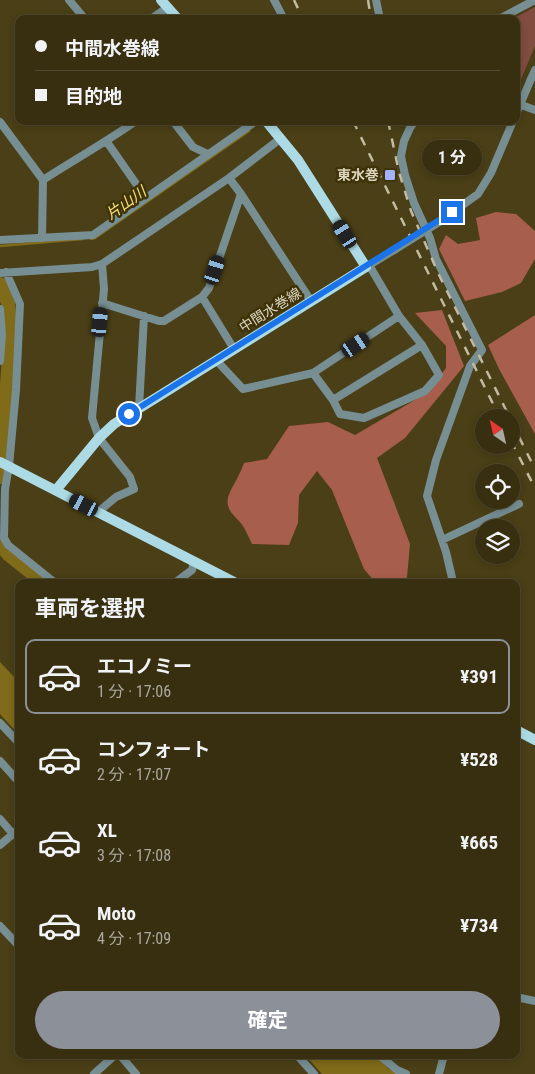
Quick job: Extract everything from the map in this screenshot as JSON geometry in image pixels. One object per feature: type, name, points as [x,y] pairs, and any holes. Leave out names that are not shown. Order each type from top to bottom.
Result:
[{"type":"main road","points":[[165,4],[175,15]]},
{"type":"main road","points":[[269,125],[298,160],[367,266]]},
{"type":"main road","name":"中間水巻線","points":[[56,490],[99,438],[114,424],[367,266]]},
{"type":"main road","points":[[4,464],[228,579]]},
{"type":"main road","points":[[520,732],[535,740]]},
{"type":"street","points":[[69,0],[82,15]]},
{"type":"street","points":[[274,0],[282,15]]},
{"type":"street","points":[[376,0],[379,15]]},
{"type":"street","points":[[507,15],[535,0]]},
{"type":"street","points":[[155,15],[165,4]]},
{"type":"street","points":[[520,105],[535,70]]},
{"type":"street","points":[[520,104],[535,110]]},
{"type":"street","points":[[0,122],[43,180],[42,238]]},
{"type":"street","points":[[43,180],[77,157],[107,142],[130,125]]},
{"type":"street","points":[[176,125],[192,147],[208,154]]},
{"type":"street","points":[[0,240],[93,235],[250,125]]},
{"type":"street","points":[[412,125],[404,141],[401,156],[405,175],[414,203],[430,238],[436,259],[482,350],[470,366],[436,460],[428,496],[446,552],[452,579]]},
{"type":"street","points":[[313,374],[333,400],[340,414],[364,418],[425,391],[439,375],[422,345],[399,316],[367,266],[439,222],[478,194],[490,173],[511,125]]},
{"type":"street","points":[[50,579],[8,545],[4,538],[4,464],[16,390],[20,304],[3,273],[92,267],[102,264],[229,178],[280,139]]},
{"type":"street","points":[[107,142],[146,198]]},
{"type":"street","points":[[229,178],[242,194],[311,301]]},
{"type":"street","points":[[102,303],[164,321],[202,297],[209,288],[242,194]]},
{"type":"street","points":[[98,512],[116,498],[134,489],[130,476],[99,438],[92,418],[104,289],[102,264]]},
{"type":"street","points":[[202,297],[234,349]]},
{"type":"street","points":[[0,308],[2,334],[0,361]]},
{"type":"street","points":[[139,408],[144,316]]},
{"type":"street","points":[[216,360],[243,389],[313,374],[399,316]]},
{"type":"street","points":[[333,400],[422,345]]},
{"type":"street","points":[[442,540],[508,509]]},
{"type":"street","points":[[180,579],[192,570],[194,562]]},
{"type":"street","points":[[0,723],[15,739]]},
{"type":"street","points":[[0,761],[15,778]]},
{"type":"street","points":[[0,819],[15,830]]},
{"type":"street","points":[[0,845],[15,832]]},
{"type":"street","points":[[0,926],[15,942]]},
{"type":"street","points":[[520,998],[535,1001]]},
{"type":"street","points":[[94,1074],[111,1059]]},
{"type":"street","points":[[123,1059],[136,1074]]},
{"type":"street","points":[[301,1059],[314,1074]]},
{"type":"street","points":[[384,1059],[397,1070],[406,1074]]},
{"type":"street","points":[[439,1074],[443,1059]]},
{"type":"shaded area","points":[[535,7],[535,46],[520,82],[520,15]]},
{"type":"shaded area","points":[[496,212],[516,214],[535,231],[535,259],[521,283],[502,292],[465,301],[439,249],[446,235],[458,244],[480,240],[476,218]]},
{"type":"shaded area","points":[[442,310],[464,366],[405,438],[377,458],[410,544],[407,577],[405,579],[372,579],[364,569],[332,490],[317,471],[299,495],[298,523],[289,545],[252,544],[243,526],[228,507],[230,492],[244,463],[267,459],[289,426],[328,422],[355,435],[427,393],[446,368],[446,346],[415,313]]},
{"type":"shaded area","points":[[535,315],[535,434],[488,345]]},
{"type":"shaded area","points":[[0,662],[15,678],[15,731],[0,714]]},
{"type":"shaded area","points":[[309,1059],[379,1059],[389,1069],[398,1074],[322,1074]]},
{"type":"waterway","name":"片山川","points":[[91,239],[249,131]]},
{"type":"waterway","name":"片山川","points":[[0,246],[83,239]]},
{"type":"waterway","points":[[0,284],[8,303],[11,332],[0,477]]},
{"type":"waterway","points":[[0,544],[8,554],[39,579]]},
{"type":"railway","points":[[294,0],[301,15]]},
{"type":"railway","points":[[368,0],[370,15]]},
{"type":"railway","points":[[355,125],[496,409]]},
{"type":"railway","points":[[389,125],[399,172],[411,211],[439,275],[506,409]]},
{"type":"railway","points":[[520,439],[535,469]]},
{"type":"railway","points":[[518,454],[535,488]]},
{"type":"place","name":"東水巻","points":[[390,175]]},
{"type":"route","points":[[129,414],[439,222],[452,212]]}]
